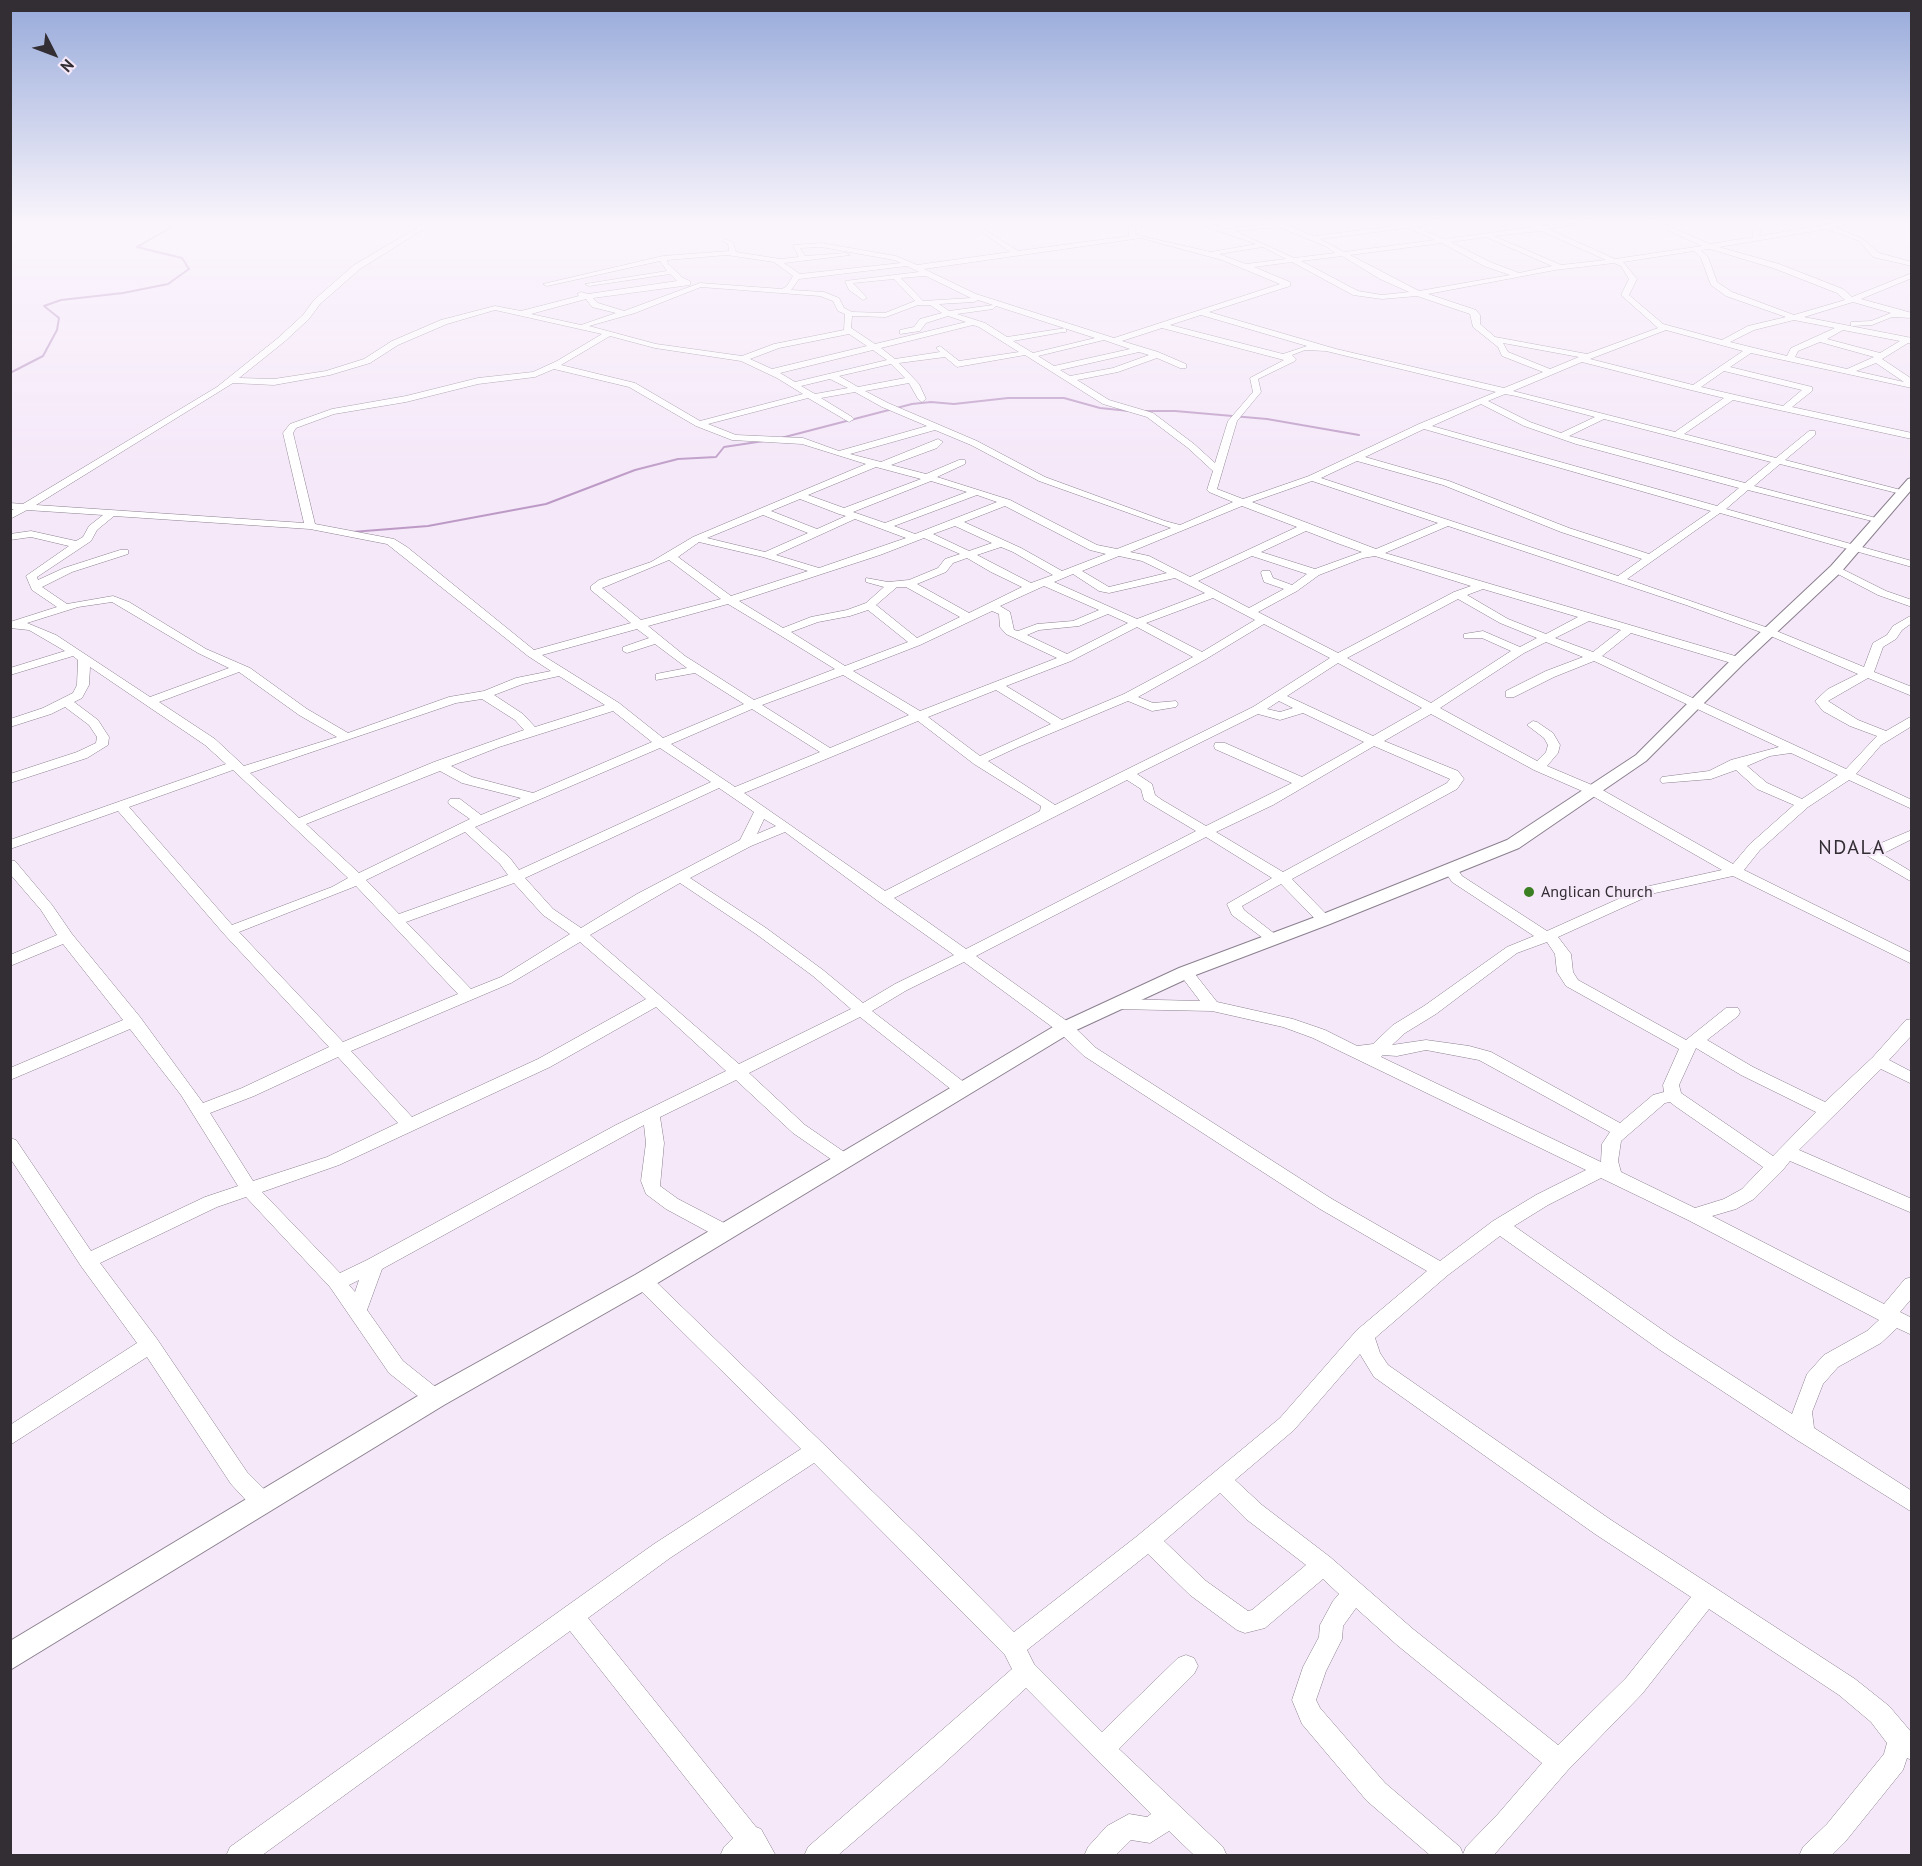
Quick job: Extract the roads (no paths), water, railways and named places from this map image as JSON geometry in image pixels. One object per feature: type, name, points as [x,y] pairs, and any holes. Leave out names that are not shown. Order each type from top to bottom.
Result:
[{"type":"street","points":[[10,516],[232,380],[286,336],[311,309]]},
{"type":"street","points":[[232,380],[274,382],[327,373],[367,361],[395,342],[444,322],[491,309]]},
{"type":"street","points":[[499,309],[609,333],[655,346],[743,359],[772,372],[849,419]]},
{"type":"street","points":[[520,314],[539,309]]},
{"type":"street","points":[[608,309],[624,314]]},
{"type":"street","points":[[579,327],[637,309]]},
{"type":"street","points":[[841,309],[850,314],[886,315],[897,309]]},
{"type":"street","points":[[897,309],[911,318],[923,321],[967,309]]},
{"type":"street","points":[[941,309],[948,314],[974,322],[1106,402],[1150,415],[1191,446],[1218,471]]},
{"type":"street","points":[[1011,309],[1139,349],[1183,366]]},
{"type":"street","points":[[1113,341],[1209,309]]},
{"type":"street","points":[[1464,309],[1476,315],[1476,324],[1501,346],[1507,355],[1550,372]]},
{"type":"street","points":[[1640,309],[1655,324],[1665,328],[1787,359],[1911,385]]},
{"type":"street","points":[[1771,309],[1796,318],[1909,341]]},
{"type":"street","points":[[1722,343],[1751,328],[1824,309]]},
{"type":"street","points":[[1885,309],[1907,315]]},
{"type":"street","points":[[1200,312],[1325,349],[1506,392],[1775,462],[1906,492]]},
{"type":"street","points":[[850,314],[846,329],[894,362],[910,380],[922,399]]},
{"type":"street","points":[[1828,324],[1870,324],[1894,315],[1907,315]]},
{"type":"street","points":[[865,340],[911,331],[919,328],[923,321]]},
{"type":"street","points":[[772,372],[974,322]]},
{"type":"street","points":[[1160,325],[1292,359]]},
{"type":"street","points":[[1787,359],[1793,355],[1793,351],[1828,336],[1842,327]]},
{"type":"street","points":[[229,931],[358,880],[466,826],[754,704],[916,643],[1061,575],[1181,528],[1200,518],[1312,478],[1358,458],[1391,439],[1550,372],[1665,328]]},
{"type":"street","points":[[1004,340],[1072,329]]},
{"type":"street","points":[[743,359],[777,346],[850,331]]},
{"type":"street","points":[[911,331],[931,339],[954,363],[959,364],[1027,354],[1103,338]]},
{"type":"street","points":[[310,526],[288,433],[293,426],[332,412],[406,399],[478,381],[534,374],[553,366],[609,333]]},
{"type":"street","points":[[1491,338],[1586,359],[1731,397],[1911,436]]},
{"type":"street","points":[[1817,339],[1878,357],[1911,385]]},
{"type":"street","points":[[1846,372],[1909,341]]},
{"type":"street","points":[[1292,359],[1286,355],[1303,348],[1325,349]]},
{"type":"street","points":[[1053,369],[1139,349]]},
{"type":"street","points":[[1694,388],[1750,350]]},
{"type":"street","points":[[794,385],[894,362],[947,354]]},
{"type":"street","points":[[1069,380],[1114,370],[1157,355]]},
{"type":"street","points":[[1292,359],[1254,378],[1257,392],[1233,421],[1212,490],[1376,553],[1738,661]]},
{"type":"street","points":[[553,366],[632,385],[699,424],[735,438],[797,440],[839,454],[929,477],[1006,502],[1086,544],[1114,553],[1145,558],[1338,658],[1539,767],[1594,791],[1735,871],[1911,959]]},
{"type":"street","points":[[1722,368],[1809,389],[1784,409]]},
{"type":"street","points":[[831,376],[885,405],[937,426],[1042,479],[1161,523],[1181,528]]},
{"type":"street","points":[[699,424],[810,396],[910,380]]},
{"type":"street","points":[[1677,435],[1731,397]]},
{"type":"street","points":[[1481,401],[1527,424],[1561,436],[1876,522]]},
{"type":"street","points":[[1561,436],[1602,417]]},
{"type":"street","points":[[839,454],[937,426]]},
{"type":"street","points":[[1422,426],[1911,564]]},
{"type":"street","points":[[1620,579],[1717,511],[1812,433]]},
{"type":"street","points":[[828,752],[655,640],[639,623],[595,588],[603,582],[655,564],[697,539],[798,495],[933,446],[938,442]]},
{"type":"street","points":[[1358,458],[1446,483],[1565,530],[1651,558]]},
{"type":"street","points":[[843,512],[962,462]]},
{"type":"street","points":[[1312,478],[1620,579],[1770,632],[1911,692]]},
{"type":"street","points":[[886,526],[977,492]]},
{"type":"street","points":[[10,1657],[435,1398],[643,1281],[1065,1028],[1186,972],[1324,920],[1513,844],[1641,758],[1738,661],[1836,569],[1876,522],[1906,492]]},
{"type":"street","points":[[892,493],[911,500]]},
{"type":"street","points":[[798,495],[854,516],[922,536],[968,554],[1039,593],[1060,590]]},
{"type":"street","points":[[532,654],[730,600],[922,536],[1006,502]]},
{"type":"street","points":[[10,506],[310,526],[377,538],[396,544],[532,654],[615,706],[661,743],[786,827],[1065,1028],[1090,1052],[1326,1204],[1441,1270]]},
{"type":"street","points":[[762,511],[816,532]]},
{"type":"street","points":[[66,608],[35,586],[32,575],[90,537],[96,526],[112,513]]},
{"type":"street","points":[[766,555],[854,516]]},
{"type":"street","points":[[957,522],[1061,575]]},
{"type":"street","points":[[1248,612],[1293,589],[1315,573],[1360,555],[1376,553],[1449,522]]},
{"type":"street","points":[[1074,570],[1103,589],[1109,590],[1183,578],[1253,553],[1306,527]]},
{"type":"street","points":[[10,537],[30,534],[79,545]]},
{"type":"street","points":[[697,539],[766,555],[819,571]]},
{"type":"street","points":[[870,580],[885,584],[909,584],[942,570],[948,562],[1002,543]]},
{"type":"street","points":[[1137,545],[1145,558]]},
{"type":"street","points":[[35,586],[59,573],[124,552]]},
{"type":"street","points":[[672,552],[674,558],[730,600],[919,716],[979,761],[1047,803],[1070,804]]},
{"type":"street","points":[[1253,553],[1315,573]]},
{"type":"street","points":[[1836,569],[1910,606]]},
{"type":"street","points":[[1266,573],[1268,580],[1293,589]]},
{"type":"street","points":[[1045,582],[1137,623],[1202,657]]},
{"type":"street","points":[[782,632],[815,619],[850,613],[870,605],[896,584]]},
{"type":"street","points":[[909,584],[970,618]]},
{"type":"street","points":[[883,898],[1257,710],[1338,658],[1458,594],[1484,585]]},
{"type":"street","points":[[734,792],[828,752],[1067,658],[1137,623],[1213,594]]},
{"type":"street","points":[[1458,594],[1504,621],[1594,657],[1849,774],[1911,805]]},
{"type":"street","points":[[346,737],[298,709],[239,668],[202,651],[113,599],[100,599],[10,625],[40,631],[210,742],[358,880],[469,996]]},
{"type":"street","points":[[870,605],[880,616],[916,643]]},
{"type":"street","points":[[993,607],[1004,612],[1006,627],[1016,636],[1067,658]]},
{"type":"street","points":[[1016,636],[1037,627],[1075,624],[1107,611]]},
{"type":"street","points":[[337,1282],[374,1265],[651,1115],[862,1010],[901,987],[1155,856],[1268,802],[1430,709],[1520,651],[1587,617]]},
{"type":"street","points":[[1886,735],[1854,723],[1822,703],[1824,698],[1832,692],[1867,674],[1878,645],[1892,637],[1898,628],[1911,618]]},
{"type":"street","points":[[979,761],[1012,744],[1128,697],[1202,657],[1263,620]]},
{"type":"street","points":[[1510,694],[1550,674],[1594,657],[1628,630]]},
{"type":"street","points":[[1468,636],[1485,635],[1520,651]]},
{"type":"street","points":[[627,649],[655,640]]},
{"type":"street","points":[[10,672],[80,655]]},
{"type":"street","points":[[10,723],[67,702],[81,691],[80,655]]},
{"type":"street","points":[[148,702],[239,668]]},
{"type":"street","points":[[660,677],[697,669]]},
{"type":"street","points":[[10,845],[238,768],[346,737],[453,700],[485,695],[520,681],[563,672]]},
{"type":"street","points":[[996,686],[1060,724]]},
{"type":"street","points":[[485,695],[519,717],[533,732]]},
{"type":"street","points":[[1272,938],[1244,919],[1233,907],[1239,900],[1457,781],[1457,777],[1450,772],[1373,741],[1277,696]]},
{"type":"street","points":[[1128,697],[1153,707],[1173,704]]},
{"type":"street","points":[[10,779],[82,755],[102,745],[103,737],[94,723],[67,702]]},
{"type":"street","points":[[298,823],[439,765],[615,706]]},
{"type":"street","points":[[1257,710],[1280,716],[1304,709]]},
{"type":"street","points":[[1375,1054],[1399,1029],[1430,1010],[1500,956],[1650,890],[1735,871],[1755,847],[1803,804],[1849,774],[1876,742],[1911,720]]},
{"type":"street","points":[[1533,725],[1549,736],[1554,745],[1552,753],[1539,767]]},
{"type":"street","points":[[1220,746],[1302,782]]},
{"type":"street","points":[[1667,780],[1711,775],[1736,763],[1767,753],[1791,749]]},
{"type":"street","points":[[1736,763],[1762,786],[1803,804]]},
{"type":"street","points":[[439,765],[467,780],[533,797]]},
{"type":"street","points":[[1129,775],[1147,787],[1149,796],[1157,803],[1256,860],[1293,887],[1324,920]]},
{"type":"street","points":[[395,921],[516,877],[720,783]]},
{"type":"street","points":[[456,802],[480,820]]},
{"type":"street","points":[[1041,817],[1047,810],[1047,803]]},
{"type":"street","points":[[122,806],[229,931],[410,1125]]},
{"type":"street","points":[[746,843],[761,811]]},
{"type":"street","points":[[466,826],[505,861],[540,904],[580,934],[657,1000],[738,1071],[799,1129],[844,1160]]},
{"type":"street","points":[[198,1111],[248,1092],[340,1049],[469,996],[524,970],[580,934],[680,876],[746,843],[786,827]]},
{"type":"street","points":[[1911,834],[1879,849],[1873,855],[1911,878]]},
{"type":"street","points":[[10,864],[47,908],[66,937],[187,1091],[248,1188],[337,1282],[396,1367],[435,1398]]},
{"type":"street","points":[[1451,870],[1457,879],[1548,936],[1563,954],[1565,972],[1572,983],[1827,1110]]},
{"type":"street","points":[[680,876],[818,973],[899,1042],[963,1090]]},
{"type":"street","points":[[10,961],[66,937]]},
{"type":"street","points":[[1186,972],[1212,1006]]},
{"type":"street","points":[[88,1261],[175,1217],[248,1188],[333,1161],[543,1063],[657,1000]]},
{"type":"street","points":[[1115,1004],[1212,1006],[1299,1026],[1353,1051],[1375,1054],[1435,1044],[1469,1051],[1485,1056],[1548,1089],[1621,1131]]},
{"type":"street","points":[[1732,1012],[1692,1044],[1671,1085],[1673,1095],[1776,1167]]},
{"type":"street","points":[[10,1075],[134,1021]]},
{"type":"street","points":[[1694,1215],[1739,1200],[1748,1194],[1776,1167],[1827,1110],[1880,1061],[1911,1024]]},
{"type":"street","points":[[1375,1054],[1897,1320]]},
{"type":"street","points":[[1880,1061],[1911,1079]]},
{"type":"street","points":[[1607,1174],[1611,1144],[1621,1131],[1659,1099],[1673,1095]]},
{"type":"street","points":[[651,1115],[655,1143],[650,1181],[652,1189],[672,1204],[723,1231]]},
{"type":"street","points":[[10,1144],[88,1261],[150,1345],[239,1478],[263,1503]]},
{"type":"street","points":[[1789,1152],[1911,1207]]},
{"type":"street","points":[[1013,1647],[1148,1540],[1287,1424],[1364,1336],[1441,1270],[1500,1226],[1542,1200],[1607,1174]]},
{"type":"street","points":[[1500,1226],[1667,1344],[1911,1503]]},
{"type":"street","points":[[357,1312],[374,1265]]},
{"type":"street","points":[[643,1281],[927,1559],[1013,1647],[1026,1672],[1214,1856]]},
{"type":"street","points":[[1804,1434],[1802,1412],[1814,1380],[1831,1361],[1874,1337],[1897,1320],[1911,1284]]},
{"type":"street","points":[[1364,1336],[1371,1356],[1381,1371],[1603,1527],[1707,1594],[1773,1641],[1847,1687],[1880,1714],[1906,1744],[1836,1833],[1812,1856]]},
{"type":"street","points":[[10,1436],[150,1345]]},
{"type":"street","points":[[254,1851],[572,1615],[662,1551],[815,1451]]},
{"type":"street","points":[[1220,1479],[1254,1512],[1322,1564],[1406,1637],[1558,1761]]},
{"type":"street","points":[[1148,1540],[1198,1588],[1245,1622],[1257,1620],[1281,1598],[1303,1583],[1322,1564]]},
{"type":"street","points":[[1355,1593],[1341,1608],[1332,1625],[1330,1639],[1315,1667],[1304,1700],[1311,1716],[1376,1792],[1451,1856]]},
{"type":"street","points":[[1475,1856],[1507,1823],[1558,1761],[1634,1686],[1707,1594]]},
{"type":"street","points":[[572,1615],[749,1850]]},
{"type":"street","points":[[1103,1749],[1128,1721],[1186,1666]]},
{"type":"street","points":[[817,1856],[929,1760],[1026,1672]]},
{"type":"street","points":[[1097,1856],[1116,1835],[1129,1827],[1150,1830],[1170,1815]]},
{"type":"waterway","points":[[10,373],[43,356],[57,330],[59,318],[48,309]]},
{"type":"waterway","points":[[781,438],[912,404],[931,402],[954,404],[1008,398],[1064,398],[1100,408],[1129,411]]},
{"type":"waterway","points":[[1143,411],[1175,411],[1267,419],[1359,435]]},
{"type":"waterway","points":[[352,532],[428,526],[546,504],[635,470],[678,459],[716,457],[724,447],[764,441]]},
{"type":"place","name":"Anglican Church","points":[[1529,892]]},
{"type":"district","name":"NDALA","points":[[1852,848]]}]
